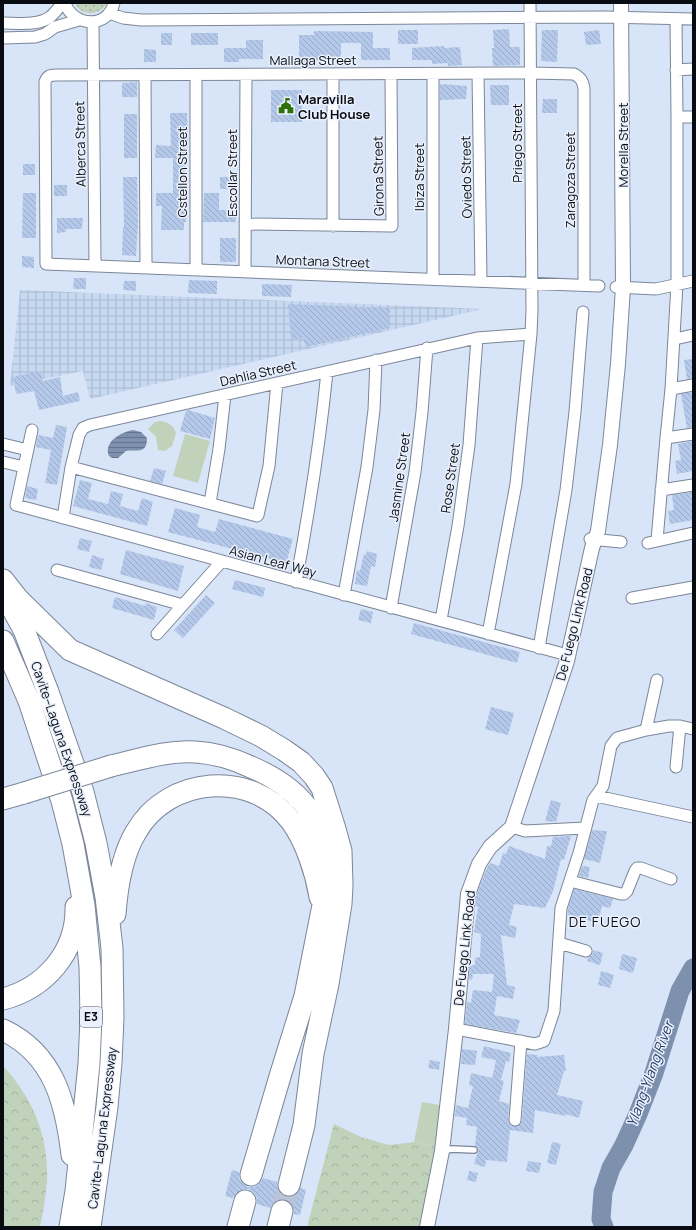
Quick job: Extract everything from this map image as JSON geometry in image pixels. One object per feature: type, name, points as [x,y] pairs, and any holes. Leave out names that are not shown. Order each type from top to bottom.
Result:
[{"type":"highway","points":[[3,580],[18,599],[70,650],[236,723],[294,756],[319,782],[335,828],[342,861],[341,904],[328,984],[313,1054],[304,1125],[289,1185]]},
{"type":"highway","name":"Cavite–Laguna Expressway","points":[[3,591],[24,630],[48,692],[83,792],[96,843],[106,897],[112,948],[113,1018],[111,1063],[106,1114],[90,1227]]},
{"type":"highway","name":"Cavite–Laguna Expressway","points":[[3,641],[29,701],[62,801],[73,844],[84,905],[90,968],[91,1018],[89,1064],[76,1192],[70,1227]]},
{"type":"highway","points":[[109,760],[142,745],[174,739],[208,741],[240,749],[274,762],[303,782],[321,803],[335,828]]},
{"type":"highway","points":[[3,799],[15,785],[109,760],[195,752],[210,754],[242,763],[273,777],[287,786],[300,798],[311,812],[323,840],[328,869],[327,885],[305,996],[251,1175]]},
{"type":"highway","points":[[112,948],[115,908],[119,883],[126,856],[135,832],[145,818],[166,800],[188,789],[204,786],[228,786],[245,790],[266,799],[284,813],[303,840],[316,877],[320,898],[321,920]]},
{"type":"highway","points":[[3,999],[21,993],[39,983],[54,969],[68,945],[75,925],[76,913],[73,844]]},
{"type":"highway","points":[[3,1030],[25,1043],[35,1053],[44,1063],[58,1090],[63,1104],[69,1134],[76,1192]]},
{"type":"highway","points":[[238,1227],[245,1201]]},
{"type":"street","points":[[3,23],[43,21],[50,17],[64,3],[72,15],[79,20],[86,22],[93,22],[105,17],[112,8],[123,18],[141,20],[530,17],[616,12],[693,20]]},
{"type":"street","name":"Priego Street","points":[[488,634],[516,484],[531,334],[530,3]]},
{"type":"street","name":"Morella Street","points":[[620,287],[616,12],[621,3]]},
{"type":"street","points":[[676,19],[677,284],[675,339],[661,490],[653,541],[693,533]]},
{"type":"street","points":[[3,38],[35,37],[45,34],[55,27],[79,20]]},
{"type":"street","name":"Alberca Street","points":[[93,22],[95,266]]},
{"type":"street","points":[[676,70],[693,70]]},
{"type":"street","name":"Oviedo Street","points":[[478,73],[481,281]]},
{"type":"street","name":"Mallaga Street","points":[[46,264],[44,86],[47,77],[56,75],[531,73],[568,74],[580,77]]},
{"type":"street","points":[[332,226],[333,74]]},
{"type":"street","name":"Girona Street","points":[[245,224],[392,226],[390,74]]},
{"type":"street","name":"Ibiza Street","points":[[433,74],[433,279]]},
{"type":"street","points":[[145,75],[146,268]]},
{"type":"street","name":"Cstellon Street","points":[[196,75],[196,270]]},
{"type":"street","name":"Escollar Street","points":[[245,272],[246,75]]},
{"type":"street","name":"Zaragoza Street","points":[[580,77],[583,82],[584,89],[584,285]]},
{"type":"street","points":[[677,117],[693,117]]},
{"type":"street","name":"Montana Street","points":[[46,264],[600,286]]},
{"type":"street","points":[[620,287],[656,289],[693,281]]},
{"type":"street","name":"De Fuego Link Road","points":[[427,1227],[442,1151],[456,1029],[468,894],[479,864],[486,852],[512,827],[567,661],[593,542],[620,287]]},
{"type":"street","points":[[539,648],[566,490],[575,412],[583,312]]},
{"type":"street","name":"Dahlia Street","points":[[63,518],[78,435],[83,428],[90,424],[277,384],[427,348],[477,338],[531,334]]},
{"type":"street","points":[[675,339],[693,335]]},
{"type":"street","name":"Rose Street","points":[[441,620],[458,526],[469,445],[477,338]]},
{"type":"street","name":"Jasmine Street","points":[[391,608],[415,472],[427,348]]},
{"type":"street","points":[[344,595],[367,467],[374,410],[376,360]]},
{"type":"street","points":[[296,582],[317,460],[327,372]]},
{"type":"street","points":[[71,467],[255,516],[258,515],[269,466],[277,384]]},
{"type":"street","points":[[671,389],[693,385]]},
{"type":"street","points":[[210,503],[219,449],[225,395]]},
{"type":"street","name":"Asian Leaf Way","points":[[32,430],[16,505],[560,653]]},
{"type":"street","points":[[666,438],[693,434]]},
{"type":"street","points":[[3,444],[28,450]]},
{"type":"street","points":[[3,462],[24,467]]},
{"type":"street","points":[[661,490],[693,485]]},
{"type":"street","points":[[593,542],[621,542]]},
{"type":"street","points":[[157,634],[222,561]]},
{"type":"street","points":[[57,570],[183,605]]},
{"type":"street","points":[[632,598],[693,587]]},
{"type":"street","points":[[646,730],[657,680]]},
{"type":"street","points":[[456,1029],[535,1044],[544,1041],[554,1011],[561,908],[579,853],[593,800],[603,786],[612,746],[617,738],[646,730],[669,726],[680,726],[693,729]]},
{"type":"street","points":[[676,767],[680,726]]},
{"type":"street","points":[[596,796],[693,817]]},
{"type":"street","points":[[512,827],[525,831],[585,828]]},
{"type":"street","points":[[570,881],[624,894],[627,891],[637,868],[641,868],[671,879]]},
{"type":"street","points":[[559,943],[586,951]]},
{"type":"street","points":[[515,1120],[521,1041]]},
{"type":"lane","points":[[442,1151],[452,1149],[474,1150]]},
{"type":"shaded area","points":[[20,290],[483,309],[90,399],[83,371],[10,386]]},
{"type":"shaded area","points":[[133,430],[141,432],[147,438],[145,447],[140,450],[126,451],[118,458],[112,458],[109,456],[109,446],[114,438]]},
{"type":"green space","points":[[75,3],[107,3],[100,10],[86,13],[78,8]]},
{"type":"green space","points":[[160,421],[170,424],[176,433],[172,446],[165,451],[158,450],[156,437],[148,429],[155,422]]},
{"type":"green space","points":[[185,434],[210,441],[198,483],[173,476]]},
{"type":"green space","points":[[3,1066],[23,1091],[31,1105],[42,1134],[47,1165],[47,1181],[40,1227],[3,1227]]},
{"type":"green space","points":[[422,1102],[445,1106],[438,1147],[414,1142]]},
{"type":"green space","points":[[334,1124],[361,1137],[389,1145],[414,1142],[438,1147],[424,1227],[307,1227]]},
{"type":"building","points":[[509,29],[510,47],[520,47],[520,65],[493,66],[493,30]]},
{"type":"building","points":[[398,30],[418,30],[418,44],[398,44]]},
{"type":"building","points":[[542,30],[558,30],[557,62],[541,61]]},
{"type":"building","points":[[599,30],[601,44],[586,45],[584,32]]},
{"type":"building","points":[[314,31],[373,32],[373,48],[390,48],[390,60],[361,60],[361,43],[341,43],[341,60],[310,60],[310,62],[299,62],[299,35],[314,35]]},
{"type":"building","points":[[161,33],[172,33],[172,45],[161,45]]},
{"type":"building","points":[[191,33],[218,33],[218,45],[191,45]]},
{"type":"building","points":[[246,40],[263,40],[263,59],[239,59],[239,62],[224,62],[224,48],[246,48]]},
{"type":"building","points":[[444,46],[444,48],[460,47],[462,65],[448,66],[448,63],[432,64],[432,60],[412,60],[412,48]]},
{"type":"building","points":[[144,49],[156,50],[156,62],[144,62]]},
{"type":"building","points":[[137,82],[137,97],[122,97],[122,83]]},
{"type":"building","points":[[440,84],[467,86],[466,99],[440,100]]},
{"type":"building","points":[[490,85],[509,85],[509,105],[491,105]]},
{"type":"building","name":"Maravilla Club House","points":[[271,90],[302,90],[302,122],[271,122]]},
{"type":"building","points":[[543,99],[557,99],[557,113],[542,113]]},
{"type":"building","points":[[170,113],[187,113],[188,143],[185,143],[186,222],[184,222],[184,230],[161,230],[162,206],[156,206],[156,193],[173,193],[173,158],[155,158],[156,145],[171,146]]},
{"type":"building","points":[[124,114],[137,114],[137,158],[124,158]]},
{"type":"building","points":[[23,164],[35,164],[35,175],[23,175]]},
{"type":"building","points":[[123,177],[137,177],[138,222],[136,256],[122,255],[124,227]]},
{"type":"building","points":[[220,177],[235,177],[235,189],[220,189]]},
{"type":"building","points":[[54,185],[67,185],[67,196],[54,196]]},
{"type":"building","points":[[23,193],[36,193],[36,238],[22,238]]},
{"type":"building","points":[[204,193],[219,193],[219,210],[236,210],[236,222],[203,222]]},
{"type":"building","points":[[57,218],[83,218],[82,229],[66,229],[66,232],[57,233]]},
{"type":"building","points":[[220,238],[236,238],[236,262],[220,262]]},
{"type":"building","points":[[22,256],[34,257],[34,268],[22,267]]},
{"type":"building","points":[[74,278],[86,278],[86,289],[73,289]]},
{"type":"building","points":[[189,280],[217,281],[217,294],[188,293]]},
{"type":"building","points":[[124,281],[136,281],[136,291],[123,290]]},
{"type":"building","points":[[262,284],[292,285],[291,297],[262,296]]},
{"type":"building","points":[[288,304],[390,308],[390,328],[306,347],[303,338],[291,340]]},
{"type":"building","points":[[693,359],[693,378],[687,379],[684,360]]},
{"type":"building","points":[[41,371],[43,381],[60,377],[63,396],[78,392],[80,401],[39,410],[34,391],[16,394],[13,377]]},
{"type":"building","points":[[693,392],[693,427],[687,428],[681,394]]},
{"type":"building","points":[[188,410],[215,418],[210,439],[180,431],[186,411]]},
{"type":"building","points":[[56,425],[67,427],[57,485],[45,483],[51,450],[36,447],[38,435],[53,438]]},
{"type":"building","points":[[693,441],[693,471],[677,474],[675,461],[681,460],[678,444]]},
{"type":"building","points":[[154,468],[166,471],[162,484],[150,481]]},
{"type":"building","points":[[80,480],[92,483],[88,499],[108,504],[111,491],[123,494],[120,506],[138,511],[142,498],[153,502],[147,526],[73,506]]},
{"type":"building","points":[[27,486],[38,489],[36,500],[25,498]]},
{"type":"building","points":[[693,492],[693,520],[670,524],[668,511],[674,510],[672,495]]},
{"type":"building","points":[[175,508],[200,515],[197,527],[215,532],[219,519],[293,539],[286,563],[168,532]]},
{"type":"building","points":[[80,538],[92,541],[89,552],[77,549]]},
{"type":"building","points":[[126,550],[184,566],[178,591],[120,574]]},
{"type":"building","points":[[367,551],[377,554],[375,567],[371,566],[367,586],[355,584],[357,570],[360,571],[364,554],[366,555]]},
{"type":"building","points":[[92,555],[104,559],[101,570],[89,567]]},
{"type":"building","points":[[235,580],[265,588],[263,597],[232,589]]},
{"type":"building","points":[[206,595],[215,603],[183,638],[174,630]]},
{"type":"building","points":[[115,597],[145,606],[146,603],[157,607],[154,620],[112,608]]},
{"type":"building","points":[[361,609],[373,612],[371,623],[358,620]]},
{"type":"building","points":[[414,623],[520,652],[517,663],[411,634]]},
{"type":"building","points":[[491,707],[514,713],[508,735],[485,729]]},
{"type":"building","points":[[551,800],[561,803],[556,822],[545,821]]},
{"type":"building","points":[[592,830],[607,831],[600,863],[584,859]]},
{"type":"building","points":[[571,836],[564,860],[561,859],[553,891],[545,908],[514,904],[509,925],[517,927],[515,938],[501,935],[507,985],[515,987],[513,999],[497,996],[494,1015],[520,1020],[516,1033],[465,1024],[467,1002],[471,1003],[473,990],[492,992],[494,974],[473,974],[472,980],[469,979],[470,965],[475,965],[475,958],[480,957],[481,934],[474,932],[478,907],[475,906],[476,896],[487,868],[490,863],[499,866],[503,853],[506,854],[509,846],[545,859],[547,846],[551,846],[553,837]]},
{"type":"building","points":[[582,866],[590,867],[588,878],[579,876]]},
{"type":"building","points":[[574,889],[613,899],[610,908],[602,906],[598,923],[568,915],[568,909]]},
{"type":"building","points":[[593,950],[603,953],[600,965],[587,961],[593,953]]},
{"type":"building","points":[[622,954],[637,958],[633,973],[619,969]]},
{"type":"building","points":[[601,971],[614,975],[610,988],[598,985]]},
{"type":"building","points":[[484,1046],[511,1053],[509,1062],[506,1061],[501,1080],[504,1081],[499,1101],[509,1104],[508,1120],[511,1126],[518,1126],[522,1121],[527,1054],[538,1055],[537,1057],[564,1055],[566,1071],[564,1071],[557,1095],[583,1101],[579,1118],[566,1114],[566,1116],[535,1110],[533,1133],[510,1130],[507,1162],[486,1160],[485,1167],[474,1164],[479,1148],[475,1146],[477,1127],[466,1125],[467,1118],[455,1116],[456,1105],[468,1108],[473,1086],[469,1085],[471,1073],[492,1078],[496,1060],[481,1057]]},
{"type":"building","points":[[462,1049],[477,1051],[475,1065],[461,1064]]},
{"type":"building","points":[[430,1060],[440,1062],[439,1070],[428,1068]]},
{"type":"building","points":[[552,1142],[561,1144],[556,1165],[547,1163]]},
{"type":"building","points":[[528,1161],[541,1163],[539,1173],[526,1171]]},
{"type":"building","points":[[232,1170],[239,1172],[239,1178],[242,1183],[248,1187],[254,1187],[259,1184],[263,1178],[277,1182],[278,1189],[281,1194],[286,1196],[293,1196],[298,1193],[300,1188],[306,1190],[300,1215],[294,1214],[293,1207],[290,1202],[285,1200],[278,1200],[273,1203],[270,1208],[257,1204],[257,1198],[254,1193],[248,1189],[237,1192],[233,1198],[225,1196]]},
{"type":"building","points":[[469,1171],[478,1173],[476,1182],[467,1180]]},
{"type":"waterway","name":"Ylang-Ylang River","points":[[604,1227],[601,1219],[603,1192],[611,1168],[624,1145],[638,1114],[654,1073],[680,991],[693,968]]},
{"type":"tunnel","points":[[282,1211],[289,1185]]},
{"type":"place","name":"Maravilla Club House","points":[[286,106]]},
{"type":"district","name":"DE FUEGO","points":[[605,922]]}]
